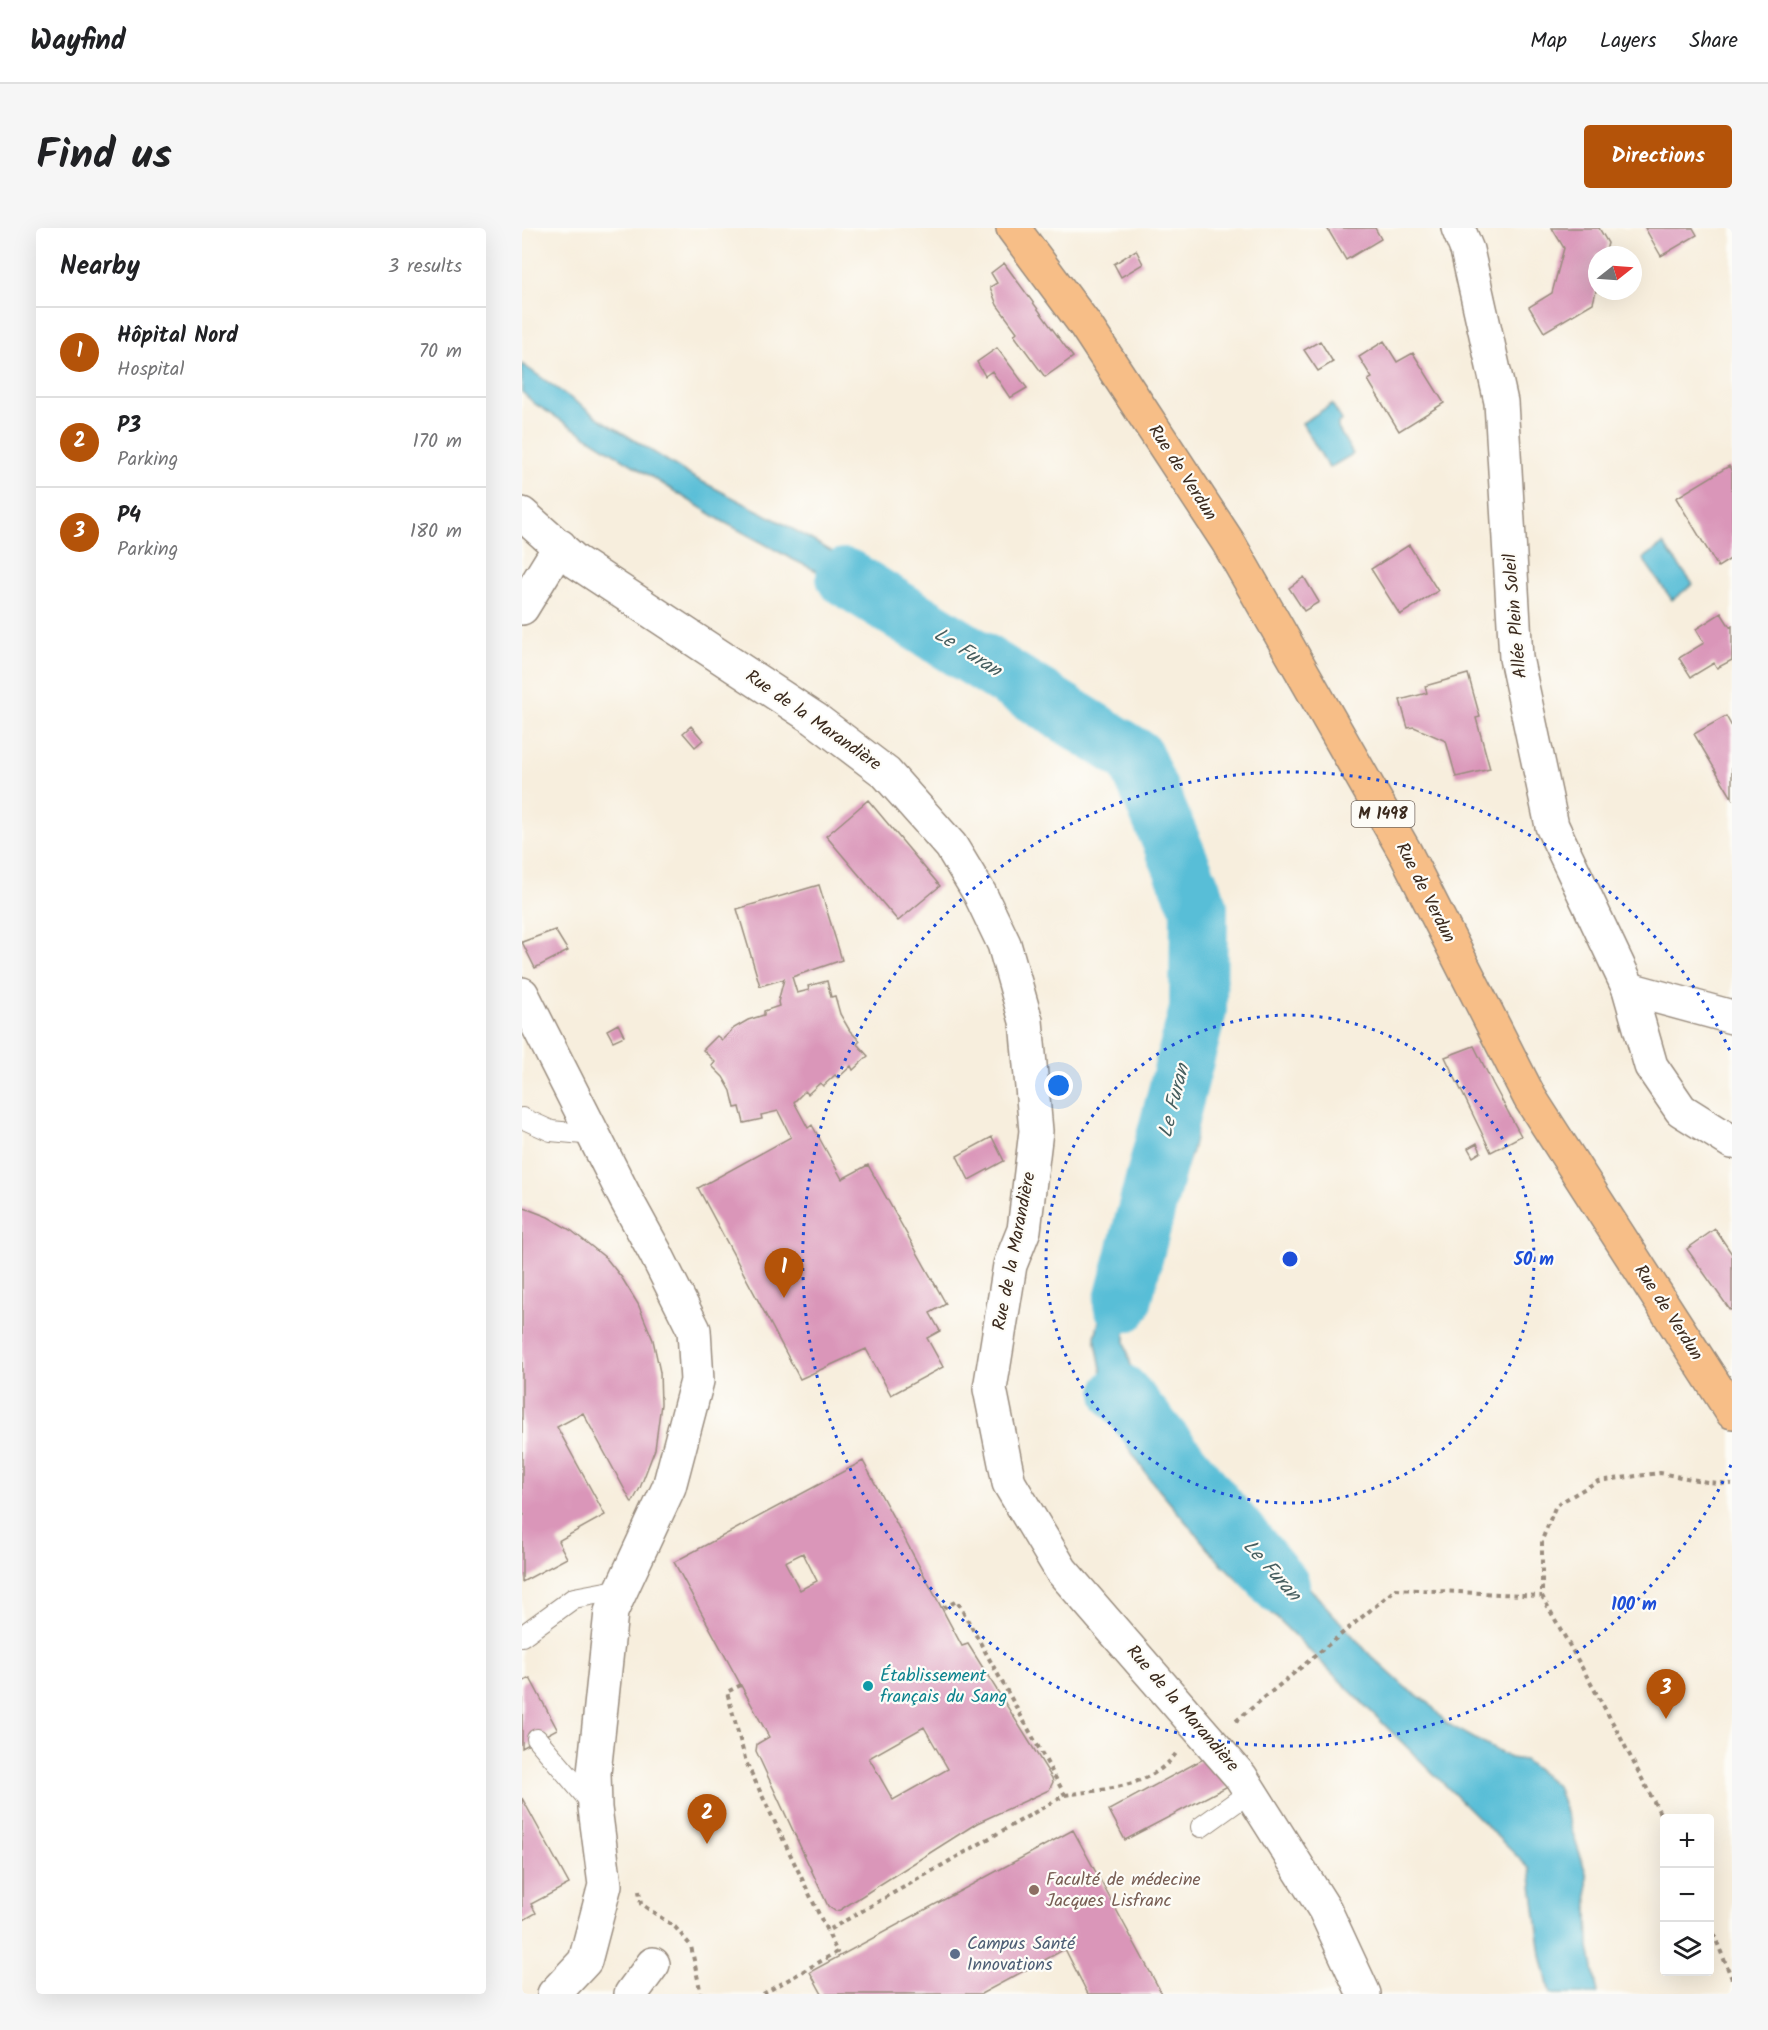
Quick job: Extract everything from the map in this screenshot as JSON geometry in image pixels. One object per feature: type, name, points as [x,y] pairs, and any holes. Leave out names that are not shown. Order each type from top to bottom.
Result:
[{"type":"main road","name":"Rue de Verdun","points":[[1013,228],[1086,326],[1228,542],[1405,852],[1530,1098],[1732,1412]]},
{"type":"street","name":"Allée Plein Soleil","points":[[1458,228],[1467,250],[1501,402],[1516,658],[1552,826],[1629,989],[1651,1066],[1681,1110],[1732,1142]]},
{"type":"street","name":"Rue de la Marandière","points":[[522,513],[575,561],[815,719],[886,773],[951,846],[980,894],[1004,944],[1026,1021],[1036,1131],[1024,1230],[1010,1265],[990,1389],[1009,1483],[1061,1570],[1241,1777],[1325,1910],[1364,1994]]},
{"type":"street","points":[[522,608],[560,546]]},
{"type":"street","points":[[1629,989],[1732,1017]]},
{"type":"street","points":[[522,994],[694,1330],[697,1381],[669,1487],[611,1612],[594,1773],[595,1808],[605,1885],[585,1961],[554,1994]]},
{"type":"street","points":[[631,1994],[653,1964]]},
{"type":"lane","points":[[522,1118],[551,1131],[594,1134]]},
{"type":"lane","points":[[522,1636],[574,1598],[622,1589]]},
{"type":"lane","points":[[537,1739],[595,1808]]},
{"type":"lane","points":[[1201,1827],[1250,1792]]},
{"type":"path","points":[[1661,1814],[1542,1596],[1542,1539],[1556,1505],[1598,1480],[1660,1473],[1732,1484]]},
{"type":"path","points":[[1245,1713],[1396,1589],[1542,1596]]},
{"type":"path","points":[[943,1608],[957,1601],[1065,1795]]},
{"type":"path","points":[[741,1684],[727,1692],[747,1762],[837,1952],[763,1994]]},
{"type":"path","points":[[827,1931],[1065,1795],[1112,1789],[1135,1782],[1155,1771],[1174,1756],[1198,1727]]},
{"type":"path","points":[[1714,1935],[1732,1979]]},
{"type":"water","points":[[522,364],[599,418],[693,477],[784,524],[927,606],[1001,642],[1116,722],[1149,751],[1177,793],[1202,851],[1213,912],[1203,977],[1209,1009],[1209,1043],[1201,1109],[1192,1151],[1165,1229],[1144,1260],[1126,1293],[1125,1342],[1138,1394],[1158,1435],[1215,1513],[1305,1583],[1371,1656],[1406,1688],[1429,1703],[1446,1723],[1510,1758],[1524,1760],[1557,1786],[1587,1876],[1589,1947],[1598,1994],[1550,1994],[1541,1955],[1530,1869],[1216,1558],[1150,1479],[1126,1444],[1105,1389],[1095,1337],[1105,1296],[1117,1263],[1151,1215],[1160,1193],[1187,1051],[1189,1029],[1180,929],[1180,853],[1162,813],[1143,784],[1073,714],[969,650],[882,602],[794,560],[722,521],[535,404],[522,392]]},
{"type":"water","points":[[1332,404],[1342,420],[1338,423],[1338,428],[1353,454],[1329,468],[1302,423]]},
{"type":"water","points":[[1663,544],[1693,584],[1672,600],[1643,559]]},
{"type":"building","points":[[1327,228],[1375,228],[1381,239],[1346,260]]},
{"type":"building","points":[[1552,228],[1599,228],[1608,243],[1607,246],[1588,246],[1588,300],[1594,300],[1593,303],[1544,332],[1529,307],[1552,293],[1564,248]]},
{"type":"building","points":[[1645,228],[1693,228],[1697,235],[1661,256]]},
{"type":"building","points":[[1136,250],[1143,264],[1121,277],[1114,264]]},
{"type":"building","points":[[1004,263],[1073,357],[1045,377],[1014,335],[1017,332],[997,305],[990,287],[997,283],[991,273]]},
{"type":"building","points":[[1320,341],[1333,362],[1318,371],[1304,350]]},
{"type":"building","points":[[1384,341],[1397,362],[1413,353],[1444,403],[1399,431],[1368,380],[1372,378],[1359,357]]},
{"type":"building","points":[[997,348],[1027,388],[1010,398],[992,371],[985,376],[977,362]]},
{"type":"building","points":[[1729,466],[1732,472],[1732,558],[1718,567],[1676,498]]},
{"type":"building","points":[[1409,545],[1438,591],[1400,615],[1371,569]]},
{"type":"building","points":[[1304,577],[1319,602],[1304,611],[1289,588]]},
{"type":"building","points":[[1721,613],[1730,627],[1732,626],[1732,660],[1717,668],[1714,663],[1691,677],[1679,658],[1704,643],[1696,629]]},
{"type":"building","points":[[1468,674],[1480,717],[1476,718],[1490,769],[1456,777],[1446,741],[1414,727],[1408,728],[1400,700],[1427,693],[1425,686]]},
{"type":"building","points":[[1726,716],[1732,727],[1732,798],[1694,734]]},
{"type":"building","points":[[691,726],[703,740],[695,747],[683,733]]},
{"type":"building","points":[[868,800],[940,886],[898,921],[826,836]]},
{"type":"building","points":[[819,885],[842,960],[792,977],[797,993],[809,990],[808,986],[827,981],[831,997],[835,996],[840,1014],[850,1031],[860,1041],[857,1044],[868,1056],[853,1070],[851,1066],[838,1078],[835,1075],[823,1086],[820,1083],[808,1094],[805,1091],[794,1102],[808,1128],[812,1125],[842,1179],[868,1165],[946,1304],[930,1313],[940,1331],[927,1338],[943,1367],[891,1395],[866,1349],[800,1379],[698,1188],[791,1137],[778,1111],[761,1115],[762,1119],[744,1123],[740,1107],[735,1108],[731,1091],[723,1077],[712,1066],[715,1062],[703,1050],[717,1036],[722,1040],[734,1028],[764,1015],[764,1011],[779,1006],[784,979],[760,986],[737,909]]},
{"type":"building","points":[[555,930],[568,951],[535,968],[522,942]]},
{"type":"building","points":[[618,1024],[624,1036],[613,1041],[607,1030]]},
{"type":"building","points":[[1474,1046],[1521,1136],[1491,1152],[1445,1057]]},
{"type":"building","points":[[992,1137],[1004,1161],[969,1180],[957,1156]]},
{"type":"building","points":[[1477,1143],[1481,1152],[1473,1157],[1468,1148]]},
{"type":"building","points":[[522,1207],[548,1217],[572,1231],[606,1258],[622,1278],[638,1304],[653,1340],[660,1372],[661,1404],[655,1449],[632,1503],[583,1413],[557,1427],[605,1515],[558,1541],[567,1558],[522,1582],[522,1516],[524,1515],[522,1512]]},
{"type":"building","points":[[1715,1229],[1732,1254],[1732,1309],[1730,1310],[1687,1249]]},
{"type":"building","name":"Établissement français du Sang","points":[[863,1461],[962,1646],[968,1644],[1052,1778],[1053,1782],[1049,1790],[977,1823],[835,1911],[828,1906],[756,1751],[757,1744],[769,1737],[674,1562]],"holes":[[[803,1553],[817,1581],[800,1590],[785,1562]],[[924,1727],[948,1769],[893,1800],[869,1758]]]},
{"type":"building","points":[[530,1678],[557,1729],[522,1748],[522,1682]]},
{"type":"building","points":[[1207,1757],[1228,1786],[1125,1840],[1109,1810]]},
{"type":"building","points":[[522,1798],[569,1884],[531,1904],[536,1913],[522,1921]]},
{"type":"building","name":"Faculté de médecine Jacques Lisfranc","points":[[1073,1830],[1162,1994],[1088,1994],[1065,1949],[981,1994],[822,1994],[810,1972]]},
{"type":"waterway","name":"Le Furan","points":[[845,577],[1135,757],[1199,907],[1198,1010],[1122,1304]]},
{"type":"waterway","name":"Le Furan","points":[[1121,1393],[1281,1586]]},
{"type":"place","name":"Hôpital Nord","points":[[784,1298]]},
{"type":"place","name":"Établissement français du Sang","points":[[868,1686]]},
{"type":"place","name":"P4","points":[[1666,1719]]},
{"type":"place","name":"P3","points":[[707,1844]]},
{"type":"place","name":"Faculté de médecine Jacques Lisfranc","points":[[1034,1890]]},
{"type":"place","name":"Campus Santé Innovations","points":[[955,1954]]}]
